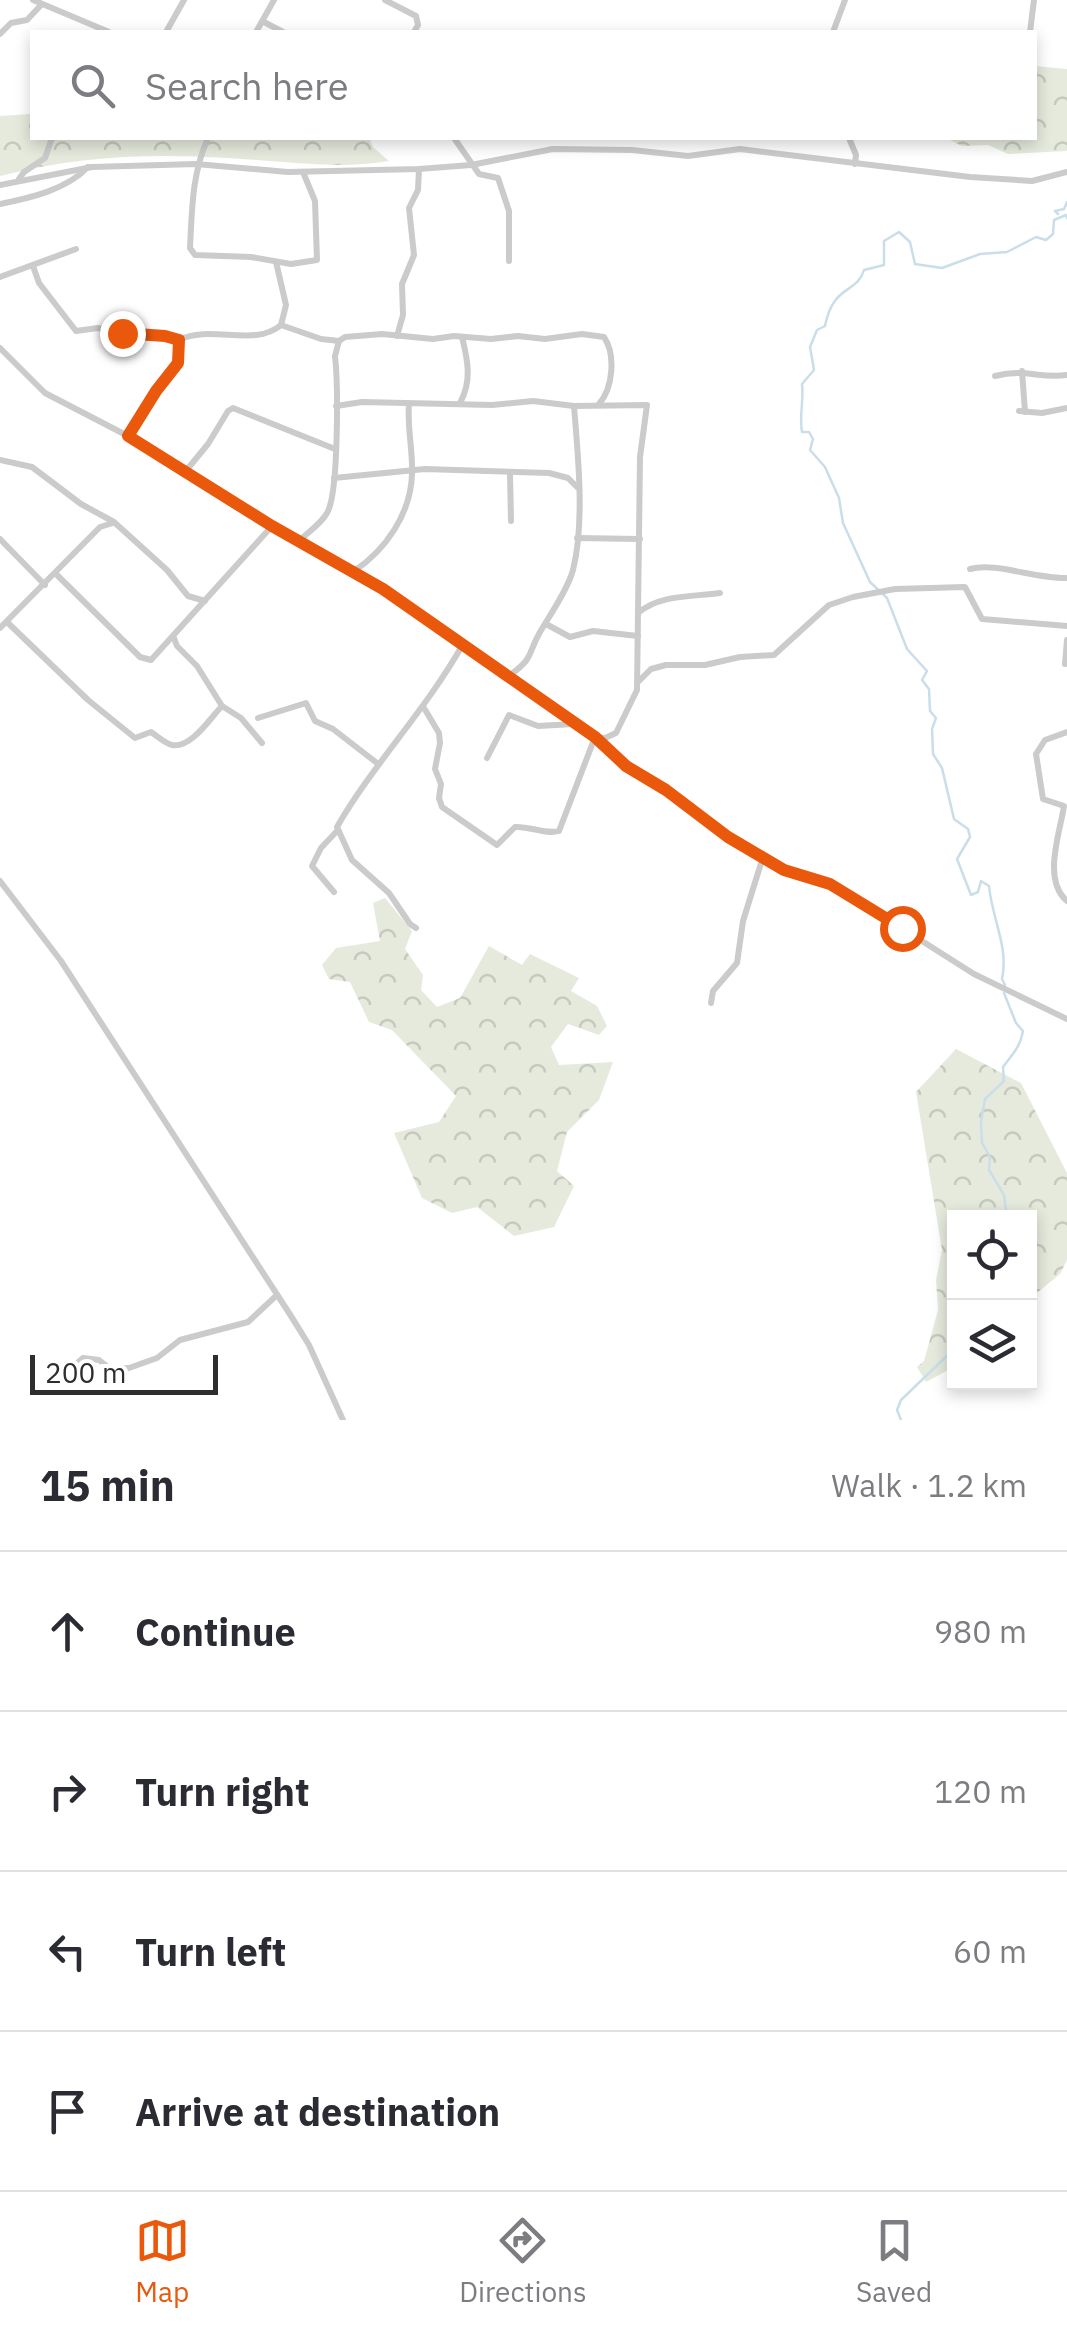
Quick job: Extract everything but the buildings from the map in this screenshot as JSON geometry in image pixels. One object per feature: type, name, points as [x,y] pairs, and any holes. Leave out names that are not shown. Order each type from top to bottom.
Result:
[{"type":"street","points":[[167,30],[184,0]]},
{"type":"street","points":[[258,30],[274,0]]},
{"type":"street","points":[[385,0],[398,2],[418,19],[415,30]]},
{"type":"street","points":[[834,30],[845,0]]},
{"type":"street","points":[[1030,30],[1034,0]]},
{"type":"street","points":[[0,34],[11,23],[27,20],[37,2],[104,30]]},
{"type":"street","points":[[264,22],[279,30]]},
{"type":"street","points":[[18,180],[45,158],[51,140]]},
{"type":"street","points":[[207,140],[196,164],[191,252],[291,264],[317,260],[315,201],[303,172]]},
{"type":"street","points":[[455,140],[479,174],[495,176],[500,182],[509,211],[509,261]]},
{"type":"street","points":[[851,140],[855,164]]},
{"type":"street","points":[[0,185],[88,167],[196,164],[303,172],[419,169],[552,149],[642,150],[688,156],[730,148],[1032,180],[1067,172]]},
{"type":"street","points":[[0,204],[31,198],[75,178],[88,167]]},
{"type":"street","points":[[397,336],[404,315],[402,284],[414,255],[409,208],[418,190],[419,169]]},
{"type":"street","points":[[0,276],[76,249]]},
{"type":"street","points":[[32,266],[39,283],[76,331],[98,328],[179,340],[200,332],[268,334],[281,325],[286,305],[276,260]]},
{"type":"street","points":[[281,325],[339,341]]},
{"type":"street","points":[[460,403],[468,381],[462,336]]},
{"type":"street","points":[[299,541],[328,512],[334,478],[336,350],[345,337],[604,337],[610,349],[609,388],[598,405]]},
{"type":"street","points":[[128,436],[178,363],[179,340]]},
{"type":"street","points":[[0,348],[45,393],[128,436],[272,526],[354,571],[463,644],[728,837],[784,870],[830,884],[974,974],[1067,1019]]},
{"type":"street","points":[[995,376],[1022,371],[1049,376],[1067,374]]},
{"type":"street","points":[[1022,371],[1022,411],[1042,413],[1067,408]]},
{"type":"street","points":[[336,406],[546,402],[647,406],[640,457],[636,696],[619,729],[610,736],[595,737]]},
{"type":"street","points":[[354,571],[377,553],[406,507],[412,471],[408,404]]},
{"type":"street","points":[[510,676],[529,660],[572,574],[578,488],[574,406]]},
{"type":"street","points":[[185,472],[233,408],[335,449]]},
{"type":"street","points":[[0,460],[32,467],[81,504],[114,522],[167,570],[188,596],[205,601]]},
{"type":"street","points":[[334,478],[426,469],[561,475],[578,488]]},
{"type":"street","points":[[510,474],[511,522]]},
{"type":"street","points":[[114,522],[100,527],[3,625],[135,738],[151,732],[170,746],[177,745],[194,736],[222,706]]},
{"type":"street","points":[[56,574],[140,658],[151,660],[272,526]]},
{"type":"street","points":[[577,538],[640,539]]},
{"type":"street","points":[[0,539],[45,585]]},
{"type":"street","points":[[970,569],[984,565],[1024,575],[1067,578]]},
{"type":"street","points":[[638,682],[651,669],[666,665],[705,665],[774,655],[829,605],[895,589],[965,587],[982,620],[1067,626]]},
{"type":"street","points":[[638,613],[670,598],[720,594]]},
{"type":"street","points":[[546,624],[570,637],[593,631],[638,636]]},
{"type":"street","points":[[174,638],[176,646],[198,666],[222,706],[241,718],[262,743]]},
{"type":"street","points":[[1064,664],[1067,640]]},
{"type":"street","points":[[334,892],[312,866],[321,848],[337,832],[377,763],[388,756],[424,708],[463,644]]},
{"type":"street","points":[[258,718],[306,703],[316,720],[377,763]]},
{"type":"street","points":[[424,708],[440,738],[434,769],[442,784],[440,803],[497,844],[515,828],[534,827],[552,833],[560,830],[595,737]]},
{"type":"street","points":[[487,758],[510,715],[538,726],[576,724]]},
{"type":"street","points":[[1067,732],[1046,740],[1036,754],[1041,794],[1048,801],[1063,803],[1065,821],[1055,855],[1056,884],[1067,901]]},
{"type":"street","points":[[337,832],[359,869],[382,885],[416,928]]},
{"type":"street","points":[[711,1003],[713,991],[737,963],[743,921],[763,857]]},
{"type":"street","points":[[0,881],[61,960],[309,1345],[343,1420]]},
{"type":"street","points":[[75,1364],[92,1358],[109,1368],[128,1368],[156,1358],[180,1340],[248,1322],[277,1295]]},
{"type":"green space","points":[[1037,66],[1067,69],[1067,151],[1008,154],[988,145],[962,146],[950,140],[1037,140]]},
{"type":"green space","points":[[30,114],[30,140],[370,140],[389,161],[329,165],[141,156],[85,160],[0,176],[0,116]]},
{"type":"green space","points":[[385,898],[412,931],[405,949],[423,975],[421,990],[437,1007],[460,998],[489,946],[522,965],[530,954],[579,978],[571,991],[597,1006],[607,1026],[599,1035],[568,1024],[551,1047],[559,1065],[613,1062],[599,1100],[567,1132],[557,1171],[574,1186],[554,1227],[514,1236],[477,1207],[452,1213],[422,1198],[394,1133],[439,1122],[456,1096],[392,1030],[369,1022],[350,982],[329,979],[322,965],[336,948],[380,941],[373,903]]},
{"type":"green space","points":[[956,1049],[1021,1083],[1067,1173],[1067,1260],[1060,1274],[1037,1294],[1037,1210],[947,1210],[947,1371],[926,1382],[917,1367],[924,1361],[938,1310],[936,1280],[942,1250],[916,1092]]},
{"type":"waterway","points":[[1058,214],[1055,211],[1064,209],[1067,202]]},
{"type":"waterway","points":[[1005,985],[1002,944],[989,886],[981,881],[978,892],[971,895],[957,859],[970,837],[968,829],[954,819],[942,768],[933,754],[932,729],[936,718],[930,711],[929,689],[922,680],[927,671],[907,649],[887,598],[870,582],[843,523],[839,498],[825,467],[810,450],[813,439],[809,432],[802,432],[802,384],[814,370],[810,347],[817,330],[825,326],[833,303],[861,278],[864,270],[884,265],[884,241],[899,232],[910,242],[915,264],[942,268],[980,254],[1007,252],[1036,237],[1046,240],[1053,234],[1054,220],[1066,215],[1067,218]]},
{"type":"waterway","points":[[1004,993],[1023,1031],[1003,1067],[1004,1081],[985,1099],[981,1122],[982,1143],[990,1157],[989,1170],[1004,1195],[1006,1210]]},
{"type":"waterway","points":[[901,1420],[897,1410],[901,1400],[947,1356]]},
{"type":"route","points":[[122,333],[179,340],[178,363],[128,436],[272,526],[383,589],[595,737],[626,766],[666,790],[728,837],[784,870],[830,884],[902,928]]}]
